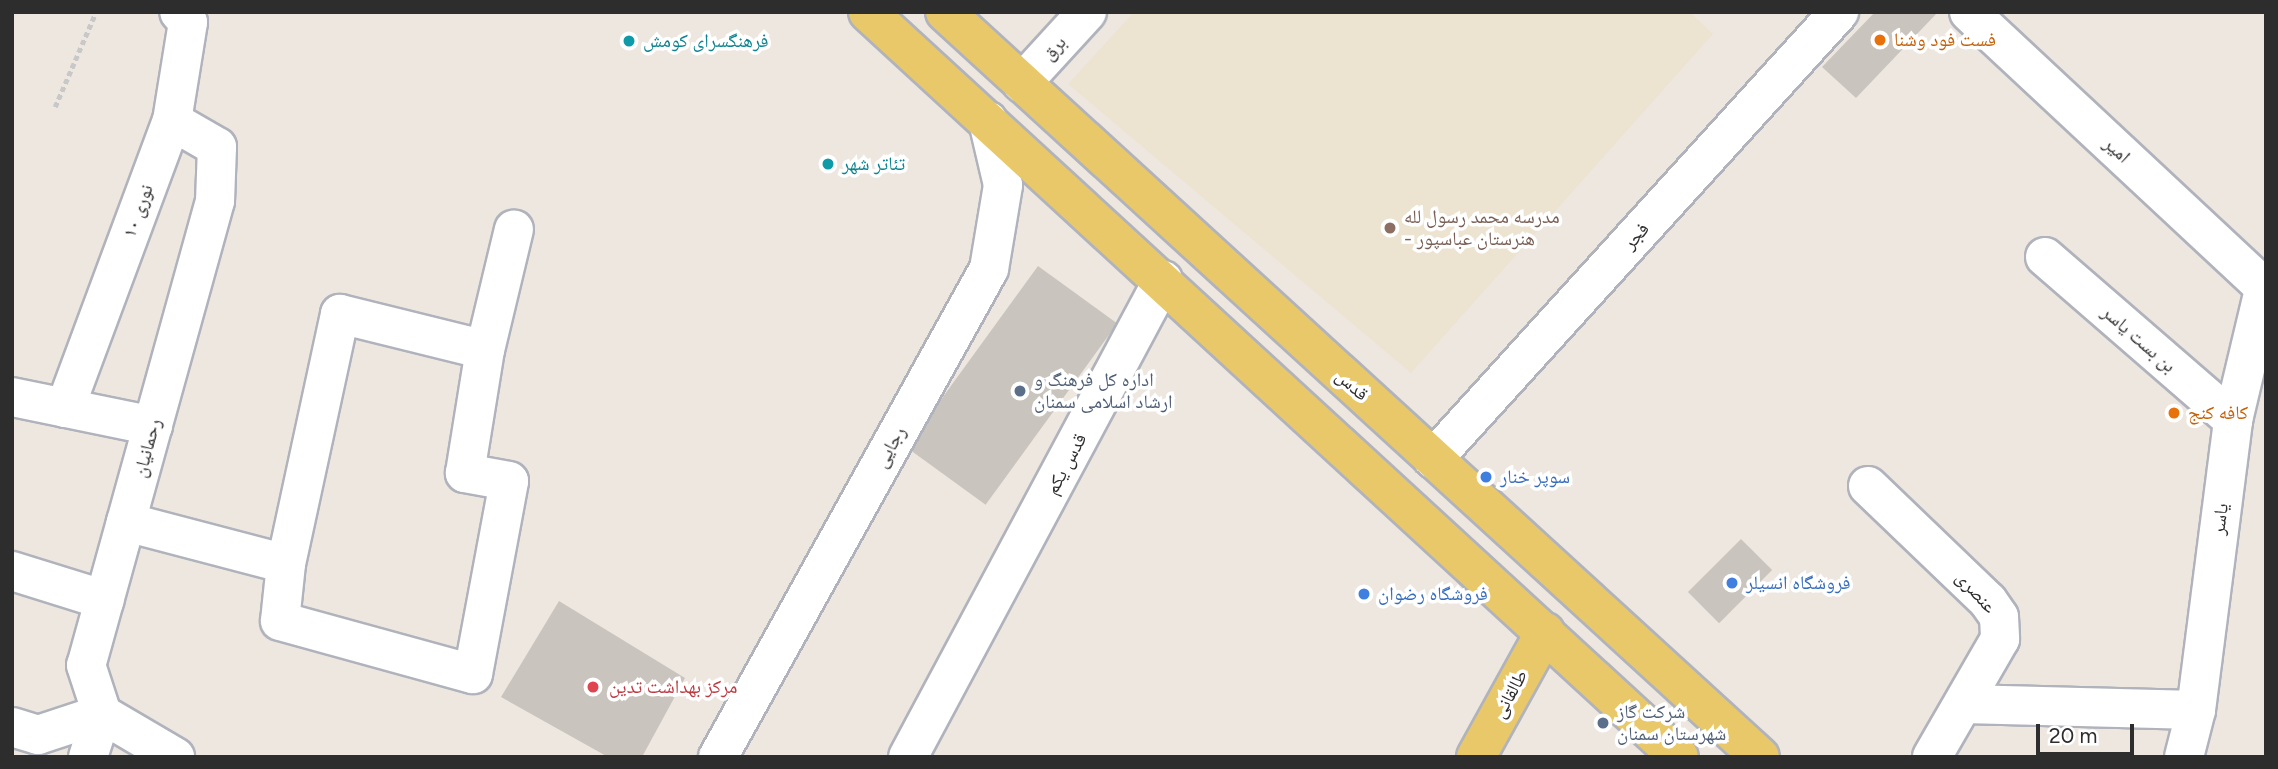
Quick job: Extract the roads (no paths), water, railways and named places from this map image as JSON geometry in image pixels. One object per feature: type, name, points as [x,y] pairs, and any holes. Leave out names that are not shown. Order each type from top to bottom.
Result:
[{"type":"main road","points":[[868,12],[1679,757]]},
{"type":"main road","name":"قدس","points":[[944,12],[1760,757]]},
{"type":"main road","points":[[988,121],[1022,83]]},
{"type":"main road","name":"طالقانی","points":[[1476,757],[1545,632]]},
{"type":"street","name":"نوری ۱۰","points":[[65,408],[172,121],[188,22],[179,12]]},
{"type":"street","name":"برق","points":[[1022,83],[1087,12]]},
{"type":"street","name":"فجر","points":[[1433,459],[1839,12]]},
{"type":"street","name":"امیر","points":[[1969,12],[2265,284]]},
{"type":"street","name":"رحمانیان","points":[[102,714],[86,665],[215,201],[217,147],[172,121]]},
{"type":"street","name":"رجایی","points":[[718,757],[989,269],[1003,185],[988,121]]},
{"type":"street","points":[[485,350],[340,314],[286,564],[279,621],[473,674],[509,481],[464,472],[485,350],[514,229]]},
{"type":"street","name":"بن بست یاسر","points":[[2045,257],[2233,420]]},
{"type":"street","name":"قدس یکم","points":[[908,757],[970,648],[1163,281]]},
{"type":"street","name":"یاسر","points":[[2184,757],[2196,710],[2233,420],[2265,284]]},
{"type":"street","points":[[12,397],[153,426]]},
{"type":"street","name":"عنصری","points":[[1868,486],[1988,601],[1999,617],[2000,639],[1932,757]]},
{"type":"street","points":[[126,522],[286,564]]},
{"type":"street","points":[[12,571],[104,600]]},
{"type":"street","points":[[1964,704],[2196,710]]},
{"type":"street","points":[[12,727],[37,735],[102,714],[175,757]]},
{"type":"street","points":[[88,757],[102,714]]},
{"type":"place","name":"فست فود وشنا","points":[[1880,40]]},
{"type":"place","name":"فرهنگسرای کومش","points":[[629,41]]},
{"type":"place","name":"تئاتر شهر","points":[[828,164]]},
{"type":"place","name":"مدرسه محمد رسول لله - هنرستان عباسپور","points":[[1390,228]]},
{"type":"place","name":"اداره کل فرهنگ و ارشاد اسلامی سمنان","points":[[1020,391]]},
{"type":"place","name":"کافه کنج","points":[[2174,413]]},
{"type":"place","name":"سوپر خنار","points":[[1486,477]]},
{"type":"place","name":"فروشگاه انسیلر","points":[[1732,583]]},
{"type":"place","name":"فروشگاه رضوان","points":[[1364,594]]},
{"type":"place","name":"مرکز بهداشت تدین","points":[[593,687]]},
{"type":"place","name":"شرکت گاز شهرستان سمنان","points":[[1603,723]]}]
